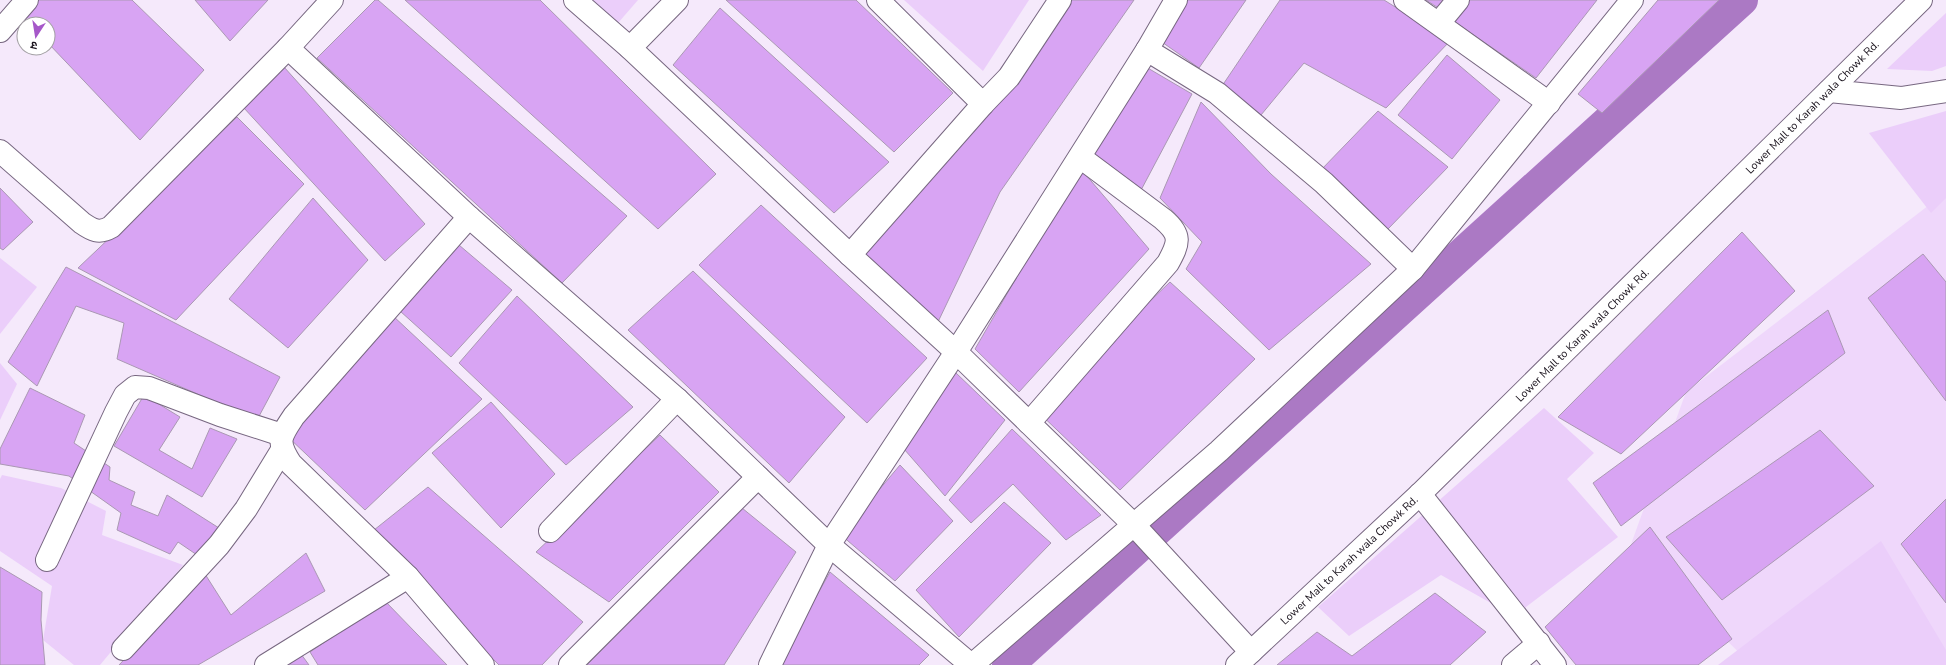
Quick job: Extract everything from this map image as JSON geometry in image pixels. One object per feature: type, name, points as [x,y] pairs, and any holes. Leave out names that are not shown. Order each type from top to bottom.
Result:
[{"type":"street","points":[[0,30],[27,0]]},
{"type":"street","points":[[0,151],[82,223],[98,231],[105,231],[111,228],[288,48],[332,0]]},
{"type":"street","points":[[575,0],[630,48],[850,256],[956,352],[1134,525],[1174,570],[1244,658]]},
{"type":"street","points":[[630,48],[677,0]]},
{"type":"street","points":[[878,0],[983,104]]},
{"type":"street","points":[[850,256],[983,104],[1009,77],[1060,0]]},
{"type":"street","points":[[770,665],[829,545],[956,352],[1147,50],[1176,0]]},
{"type":"street","points":[[1405,0],[1549,103]]},
{"type":"street","points":[[1439,23],[1458,0]]},
{"type":"street","points":[[288,48],[469,217],[677,399],[829,545],[971,665],[1219,451],[1413,269],[1632,0]]},
{"type":"street","name":"Lower Mall to Karah wala Chowk Rd.","points":[[1244,658],[1420,494],[1919,1]]},
{"type":"street","points":[[1147,50],[1217,93],[1324,183],[1413,269]]},
{"type":"street","points":[[1829,91],[1901,98],[1946,91]]},
{"type":"street","points":[[1029,423],[1168,263],[1178,239],[1175,228],[1080,157]]},
{"type":"street","points":[[123,649],[219,544],[246,509],[282,442],[294,416],[469,217]]},
{"type":"street","points":[[47,560],[125,395],[135,387],[149,388],[220,415],[282,442],[291,464],[408,578],[483,665]]},
{"type":"street","points":[[550,531],[677,399]]},
{"type":"street","points":[[570,665],[758,477]]},
{"type":"street","points":[[1420,494],[1555,665]]},
{"type":"street","points":[[266,665],[408,578]]},
{"type":"street","points":[[1513,665],[1539,643]]},
{"type":"shaded area","points":[[593,0],[638,0],[618,23]]},
{"type":"shaded area","points":[[904,0],[1029,0],[983,71]]},
{"type":"shaded area","points":[[1946,13],[1946,66],[1932,71],[1887,69]]},
{"type":"shaded area","points":[[1946,111],[1946,198],[1931,213],[1869,133]]},
{"type":"shaded area","points":[[1946,192],[1946,665],[1752,665],[1630,547],[1686,392]]},
{"type":"shaded area","points":[[0,258],[37,287],[0,334]]},
{"type":"shaded area","points":[[0,363],[17,384],[0,420]]},
{"type":"shaded area","points":[[1544,408],[1594,453],[1567,479],[1618,537],[1514,616],[1441,575],[1349,636],[1318,607]]},
{"type":"shaded area","points":[[2,475],[61,488],[106,511],[102,535],[183,565],[100,665],[74,665],[43,640],[52,586],[0,551],[0,479]]},
{"type":"shaded area","points":[[1881,541],[1946,650],[1946,665],[1718,665]]},
{"type":"building","points":[[32,0],[132,0],[204,70],[140,140],[56,51],[56,16],[22,16],[20,14]]},
{"type":"building","points":[[195,0],[268,0],[230,41]]},
{"type":"building","points":[[375,0],[378,0],[627,216],[562,283],[317,58]]},
{"type":"building","points":[[405,0],[540,0],[716,174],[658,229]]},
{"type":"building","points":[[726,0],[856,0],[953,93],[894,152]]},
{"type":"building","points":[[1072,0],[1134,0],[1000,192],[937,324],[853,242],[1003,97]]},
{"type":"building","points":[[1183,0],[1246,0],[1199,68],[1159,40]]},
{"type":"building","points":[[1280,0],[1384,0],[1450,41],[1386,108],[1304,63],[1261,115],[1222,86]]},
{"type":"building","points":[[1426,0],[1446,0],[1440,9]]},
{"type":"building","points":[[1469,0],[1597,0],[1536,78],[1452,20]]},
{"type":"building","points":[[1658,0],[1719,0],[1602,113],[1578,94]]},
{"type":"building","points":[[720,8],[889,162],[834,213],[673,65]]},
{"type":"building","points":[[1447,55],[1500,100],[1452,159],[1398,115]]},
{"type":"building","points":[[284,67],[425,224],[385,261],[243,107]]},
{"type":"building","points":[[1146,67],[1192,94],[1140,192],[1094,154]]},
{"type":"building","points":[[1201,102],[1271,174],[1371,264],[1269,350],[1186,269],[1202,242],[1160,198]]},
{"type":"building","points":[[1378,111],[1448,167],[1388,229],[1320,171]]},
{"type":"building","points":[[237,117],[304,184],[176,320],[78,268]]},
{"type":"building","points":[[1080,168],[1149,249],[1019,392],[975,349]]},
{"type":"building","points":[[0,188],[33,222],[3,250],[0,248]]},
{"type":"building","points":[[313,198],[368,260],[288,348],[229,299]]},
{"type":"building","points":[[761,205],[927,358],[867,423],[699,265]]},
{"type":"building","points":[[1742,232],[1795,291],[1621,454],[1558,417]]},
{"type":"building","points":[[459,245],[512,290],[451,357],[400,311]]},
{"type":"building","points":[[1923,254],[1946,282],[1946,401],[1868,298]]},
{"type":"building","points":[[66,267],[280,377],[257,420],[117,359],[124,323],[76,306],[37,386],[8,362]]},
{"type":"building","points":[[693,271],[845,417],[789,483],[628,330]]},
{"type":"building","points":[[1170,282],[1255,359],[1120,490],[1036,410]]},
{"type":"building","points":[[517,296],[633,407],[566,465],[459,363]]},
{"type":"building","points":[[1828,310],[1845,353],[1621,526],[1593,483]]},
{"type":"building","points":[[392,315],[482,399],[365,510],[287,436]]},
{"type":"building","points":[[955,372],[1005,420],[945,496],[904,449]]},
{"type":"building","points":[[30,388],[85,415],[74,443],[110,467],[109,480],[135,492],[131,505],[158,516],[167,495],[219,528],[200,557],[178,542],[170,554],[117,530],[121,513],[69,476],[0,464],[0,449]]},
{"type":"building","points":[[144,395],[180,417],[159,450],[192,469],[210,428],[237,439],[202,497],[114,446]]},
{"type":"building","points":[[491,402],[555,474],[501,528],[432,453]]},
{"type":"building","points":[[1012,429],[1101,515],[1066,540],[1013,484],[971,523],[949,500]]},
{"type":"building","points":[[1820,430],[1874,486],[1722,600],[1666,537]]},
{"type":"building","points":[[660,435],[719,492],[609,602],[536,552]]},
{"type":"building","points":[[900,465],[953,521],[895,581],[841,535]]},
{"type":"building","points":[[428,487],[583,622],[542,665],[499,665],[369,534]]},
{"type":"building","points":[[1946,499],[1946,603],[1901,544]]},
{"type":"building","points":[[1004,502],[1051,543],[959,637],[916,590]]},
{"type":"building","points":[[742,508],[796,552],[724,665],[587,665]]},
{"type":"building","points":[[1650,527],[1732,639],[1698,665],[1576,665],[1545,627]]},
{"type":"building","points":[[306,553],[325,591],[198,665],[119,665],[205,574],[231,615]]},
{"type":"building","points":[[0,567],[42,592],[41,620],[45,665],[0,665]]},
{"type":"building","points":[[830,572],[929,655],[919,665],[778,665]]},
{"type":"building","points":[[1435,593],[1486,632],[1450,665],[1277,665],[1317,632],[1352,656]]},
{"type":"building","points":[[385,601],[447,665],[318,665],[310,652]]},
{"type":"building","points":[[301,654],[309,665],[283,665]]},
{"type":"waterway","points":[[1008,665],[1742,0]]}]
